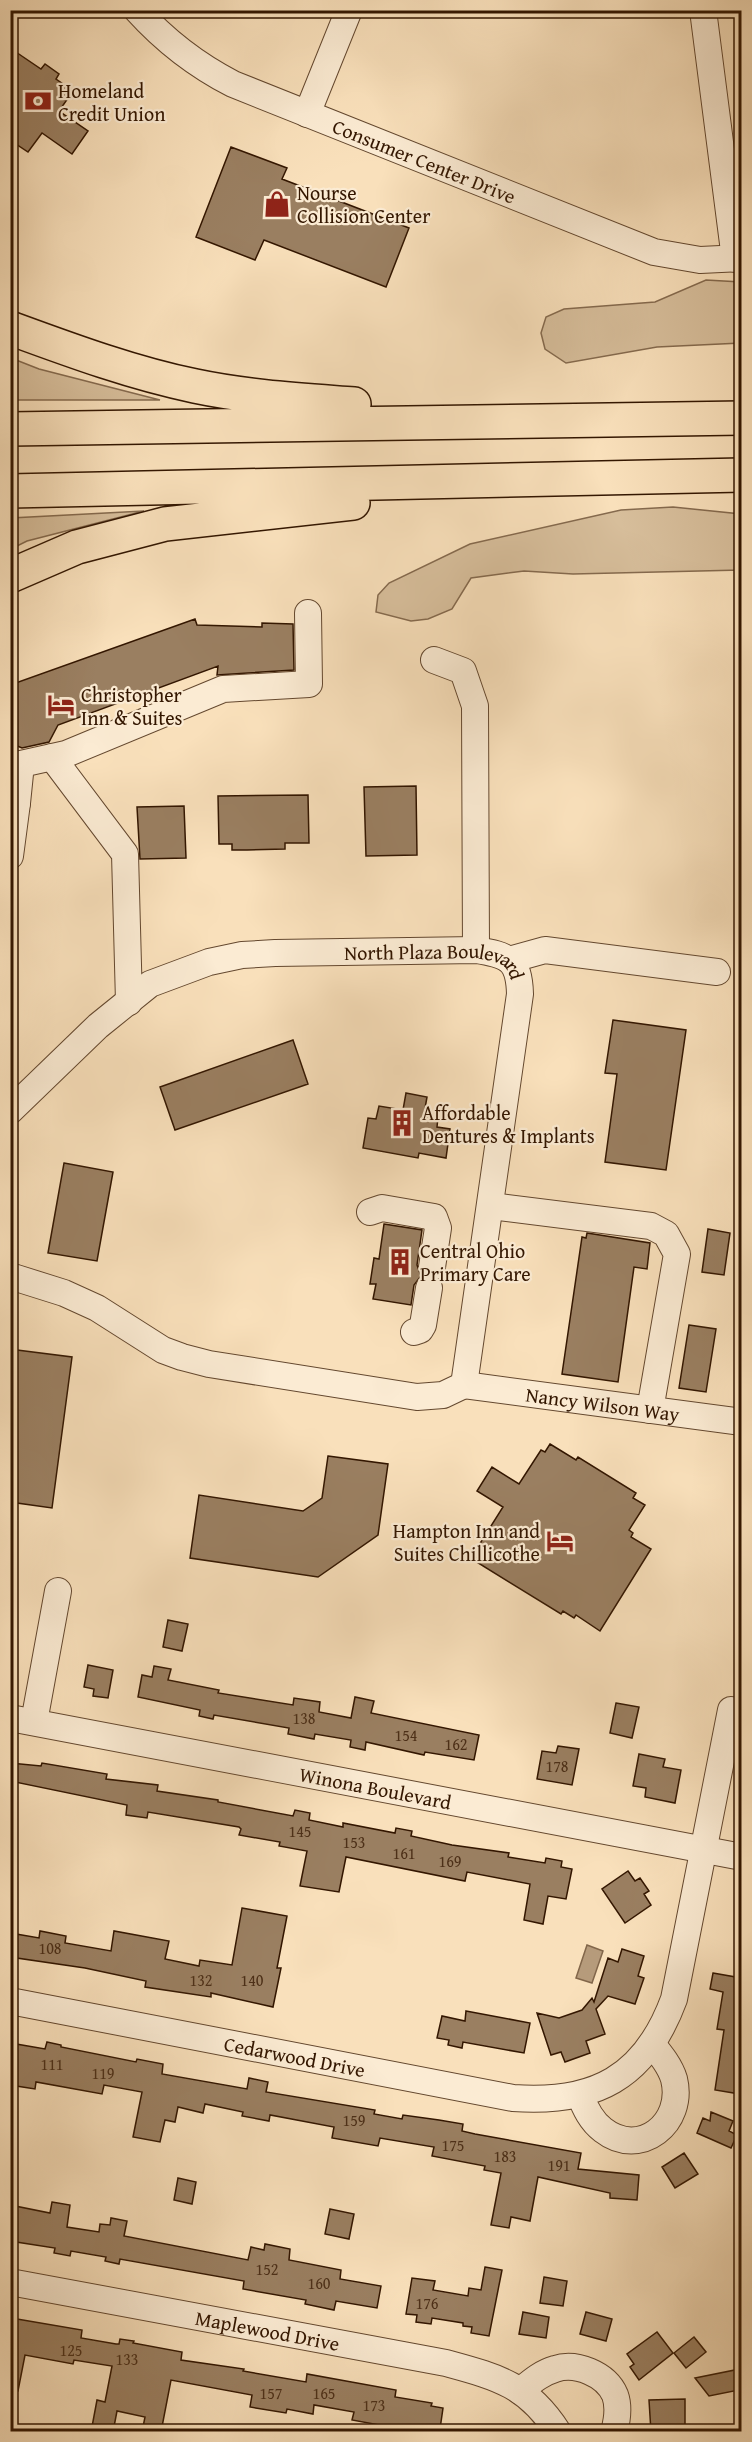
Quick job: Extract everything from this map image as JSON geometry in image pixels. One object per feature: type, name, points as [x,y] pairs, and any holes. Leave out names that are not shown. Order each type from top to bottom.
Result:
[{"type":"highway","points":[[10,328],[128,368],[194,386],[266,397],[536,420]]},
{"type":"highway","points":[[10,429],[741,418]]},
{"type":"highway","points":[[10,491],[741,475]]},
{"type":"highway","points":[[10,576],[76,547],[165,524],[591,478]]},
{"type":"street","name":"Consumer Center Drive","points":[[137,10],[167,42],[215,75],[307,114],[654,252],[700,260],[738,259]]},
{"type":"street","points":[[307,114],[349,10]]},
{"type":"street","points":[[703,10],[738,259]]},
{"type":"street","points":[[10,856],[14,803],[21,764],[66,754],[224,689],[309,684],[309,613]]},
{"type":"street","points":[[434,660],[463,670],[475,706],[476,950]]},
{"type":"street","points":[[52,757],[125,854],[129,1002]]},
{"type":"street","name":"North Plaza Boulevard","points":[[10,1111],[98,1026],[150,984],[184,970],[242,955],[430,949],[476,950],[497,954],[510,960],[519,975],[520,994],[464,1385]]},
{"type":"street","points":[[510,960],[545,950],[717,972]]},
{"type":"street","points":[[491,1206],[651,1226],[666,1234],[677,1254],[651,1410]]},
{"type":"street","points":[[370,1212],[382,1208],[434,1217],[438,1228],[423,1325],[420,1330],[414,1332]]},
{"type":"street","points":[[10,1276],[81,1300],[164,1350],[182,1358],[417,1397],[443,1395],[464,1385]]},
{"type":"street","name":"Nancy Wilson Way","points":[[464,1385],[741,1422]]},
{"type":"street","points":[[22,1720],[58,1591]]},
{"type":"street","name":"Cedarwood Drive","points":[[10,2001],[513,2098],[538,2099],[580,2095],[601,2087],[622,2075],[652,2044],[665,2024],[674,2000],[731,1710]]},
{"type":"street","name":"Winona Boulevard","points":[[22,1720],[741,1857]]},
{"type":"street","points":[[580,2095],[594,2121],[615,2137],[626,2140],[638,2139],[651,2136],[662,2129],[671,2115],[675,2100],[675,2081],[669,2066],[652,2044]]},
{"type":"street","name":"Maplewood Drive","points":[[10,2283],[446,2364],[491,2375],[506,2381],[545,2412],[558,2432]]},
{"type":"street","points":[[520,2391],[535,2378],[557,2368],[569,2367],[594,2374],[610,2387],[615,2395],[617,2419],[614,2432]]},
{"type":"shaded area","points":[[706,280],[741,282],[741,343],[657,347],[566,363],[545,349],[541,333],[546,317],[564,309],[655,302]]},
{"type":"shaded area","points":[[11,358],[39,369],[160,400],[11,400]]},
{"type":"shaded area","points":[[673,507],[741,514],[741,570],[573,574],[524,571],[471,578],[452,609],[428,619],[411,621],[376,612],[378,595],[389,583],[470,544],[621,510]]},
{"type":"shaded area","points":[[144,511],[27,541],[11,549],[11,518]]},
{"type":"shaded area","points":[[587,1945],[603,1951],[592,1983],[576,1978]]},
{"type":"building","name":"Homeland Credit Union","points":[[10,48],[41,69],[45,64],[59,74],[56,79],[73,91],[59,111],[88,131],[72,154],[42,133],[28,152],[10,140]]},
{"type":"building","name":"Nourse Collision Center","points":[[231,147],[287,168],[282,179],[409,228],[386,287],[264,240],[255,260],[196,237]]},
{"type":"building","name":"Christopher Inn & Suites","points":[[195,619],[197,625],[262,627],[262,623],[293,624],[294,670],[217,675],[218,666],[58,725],[49,742],[22,748],[10,743],[10,685]]},
{"type":"building","points":[[416,786],[417,855],[366,856],[364,787]]},
{"type":"building","points":[[308,795],[309,843],[285,843],[285,849],[247,850],[232,850],[232,844],[219,844],[218,796]]},
{"type":"building","points":[[184,806],[186,858],[140,859],[137,807]]},
{"type":"building","points":[[613,1020],[686,1030],[666,1170],[605,1162],[617,1074],[605,1073]]},
{"type":"building","points":[[293,1040],[308,1084],[175,1130],[160,1087]]},
{"type":"building","name":"Affordable Dentures & Implants","points":[[406,1093],[427,1097],[424,1114],[438,1117],[437,1127],[450,1129],[446,1158],[419,1153],[418,1158],[363,1148],[368,1118],[376,1119],[379,1106],[403,1110]]},
{"type":"building","points":[[64,1163],[113,1172],[97,1261],[48,1253]]},
{"type":"building","name":"Central Ohio Primary Care","points":[[384,1224],[422,1230],[417,1265],[421,1276],[414,1285],[411,1305],[373,1299],[376,1284],[370,1284],[374,1258],[379,1259]]},
{"type":"building","points":[[708,1229],[730,1233],[724,1275],[702,1272]]},
{"type":"building","points":[[587,1233],[650,1243],[647,1269],[634,1267],[618,1382],[562,1374],[582,1237],[586,1238]]},
{"type":"building","points":[[689,1325],[716,1329],[706,1392],[679,1388]]},
{"type":"building","points":[[17,1350],[72,1357],[52,1508],[10,1502],[10,1399]]},
{"type":"building","name":"Hampton Inn and Suites Chillicothe","points":[[550,1444],[576,1460],[578,1457],[636,1493],[633,1498],[645,1505],[629,1530],[633,1533],[631,1537],[651,1549],[600,1631],[576,1615],[574,1618],[563,1611],[561,1614],[475,1561],[483,1548],[479,1545],[503,1507],[477,1491],[492,1467],[519,1484],[541,1450],[545,1452]]},
{"type":"building","points":[[328,1456],[388,1464],[378,1535],[318,1577],[190,1558],[199,1495],[303,1511],[322,1498]]},
{"type":"building","points":[[168,1620],[188,1624],[182,1651],[163,1647]]},
{"type":"building","points":[[88,1665],[113,1670],[108,1698],[93,1696],[94,1689],[84,1687]]},
{"type":"building","points":[[154,1666],[171,1669],[168,1680],[219,1690],[218,1693],[293,1705],[294,1698],[320,1702],[319,1712],[351,1718],[355,1697],[374,1701],[371,1713],[479,1735],[474,1760],[425,1752],[424,1755],[366,1742],[365,1750],[350,1747],[351,1740],[315,1734],[314,1739],[288,1734],[289,1728],[214,1715],[213,1719],[199,1716],[200,1710],[138,1697],[142,1675],[152,1677]]},
{"type":"building","points":[[616,1703],[639,1707],[632,1738],[610,1733]]},
{"type":"building","points":[[558,1746],[579,1749],[572,1785],[537,1779],[542,1751],[556,1753]]},
{"type":"building","points":[[639,1754],[665,1759],[663,1767],[681,1770],[675,1803],[645,1797],[646,1788],[633,1786]]},
{"type":"building","points":[[10,1763],[41,1766],[42,1763],[107,1774],[106,1779],[158,1785],[157,1791],[218,1800],[218,1802],[293,1816],[295,1810],[310,1813],[309,1820],[343,1827],[343,1823],[395,1833],[396,1828],[412,1831],[411,1836],[452,1845],[509,1853],[508,1857],[545,1863],[546,1858],[562,1861],[561,1867],[572,1869],[566,1899],[548,1896],[543,1924],[524,1920],[530,1884],[467,1872],[465,1881],[346,1857],[339,1892],[300,1886],[307,1851],[279,1846],[280,1842],[239,1835],[241,1829],[239,1827],[148,1812],[147,1818],[126,1815],[127,1805],[10,1781]]},
{"type":"building","points":[[628,1871],[635,1881],[640,1878],[649,1891],[644,1894],[651,1905],[625,1923],[602,1889]]},
{"type":"building","points":[[242,1908],[287,1916],[277,1968],[281,1968],[273,2007],[211,1993],[211,1997],[145,1987],[146,1981],[85,1968],[10,1957],[10,1933],[39,1938],[40,1931],[66,1936],[65,1943],[111,1951],[114,1931],[169,1941],[165,1959],[199,1966],[200,1960],[232,1965]]},
{"type":"building","points":[[622,1949],[644,1956],[638,1976],[644,1978],[635,2004],[608,1996],[596,2009],[605,2034],[586,2041],[590,2053],[565,2062],[561,2052],[551,2055],[537,2013],[559,2018],[582,2010],[592,1998],[594,2002],[608,1958],[618,1962]]},
{"type":"building","points":[[713,1973],[741,1978],[740,2094],[715,2090],[724,2030],[717,2029],[723,1992],[710,1989]]},
{"type":"building","points":[[466,2011],[530,2023],[524,2053],[463,2042],[462,2048],[448,2045],[449,2040],[437,2038],[442,2016],[465,2021]]},
{"type":"building","points":[[47,2042],[61,2045],[61,2047],[136,2062],[137,2059],[163,2064],[162,2074],[247,2089],[249,2078],[268,2082],[266,2092],[375,2110],[374,2114],[402,2119],[403,2115],[463,2124],[462,2131],[581,2153],[578,2169],[639,2175],[637,2200],[610,2198],[610,2193],[538,2177],[530,2221],[511,2217],[509,2228],[491,2225],[501,2173],[484,2170],[485,2166],[432,2156],[434,2147],[380,2138],[378,2146],[332,2138],[334,2127],[270,2115],[269,2121],[242,2116],[243,2112],[205,2104],[203,2113],[178,2107],[175,2122],[165,2120],[160,2142],[133,2137],[142,2092],[104,2085],[102,2094],[36,2082],[35,2089],[10,2085],[10,2043],[45,2049]]},
{"type":"building","points":[[711,2112],[733,2121],[729,2131],[737,2135],[731,2148],[697,2133],[703,2118],[710,2121]]},
{"type":"building","points":[[684,2153],[698,2174],[675,2188],[662,2167]]},
{"type":"building","points":[[178,2178],[196,2182],[192,2204],[174,2200]]},
{"type":"building","points":[[52,2202],[70,2205],[67,2227],[99,2232],[100,2224],[110,2225],[111,2218],[127,2221],[124,2236],[248,2260],[251,2247],[264,2250],[265,2244],[290,2249],[289,2260],[341,2270],[340,2279],[381,2286],[377,2308],[336,2301],[334,2310],[305,2304],[306,2300],[243,2289],[244,2281],[120,2259],[119,2264],[105,2261],[106,2257],[71,2251],[70,2256],[54,2253],[55,2248],[10,2241],[10,2205],[50,2213]]},
{"type":"building","points":[[330,2209],[354,2214],[349,2239],[325,2234]]},
{"type":"building","points":[[485,2267],[502,2270],[489,2336],[471,2333],[472,2327],[463,2326],[463,2323],[432,2318],[431,2324],[416,2322],[417,2315],[406,2314],[412,2278],[435,2281],[433,2290],[468,2296],[469,2288],[481,2290]]},
{"type":"building","points":[[544,2277],[567,2281],[563,2306],[540,2303]]},
{"type":"building","points":[[523,2312],[549,2317],[546,2338],[519,2334]]},
{"type":"building","points":[[586,2312],[612,2319],[606,2341],[580,2334]]},
{"type":"building","points":[[17,2319],[82,2330],[81,2338],[116,2344],[119,2344],[120,2339],[182,2352],[181,2360],[244,2369],[243,2371],[306,2382],[307,2374],[396,2390],[395,2397],[432,2403],[431,2406],[443,2408],[440,2429],[425,2427],[424,2432],[417,2432],[352,2420],[354,2412],[314,2405],[313,2414],[287,2409],[286,2413],[250,2407],[252,2395],[171,2380],[161,2432],[142,2432],[145,2417],[117,2411],[113,2432],[91,2432],[97,2400],[105,2402],[112,2366],[74,2360],[73,2364],[25,2355],[18,2391],[10,2390],[10,2350]]},
{"type":"building","points":[[657,2332],[673,2353],[639,2380],[630,2367],[634,2364],[627,2354]]},
{"type":"building","points":[[694,2337],[706,2352],[686,2368],[674,2353]]},
{"type":"building","points":[[735,2370],[739,2390],[709,2396],[695,2378]]},
{"type":"building","points":[[685,2399],[685,2432],[651,2432],[649,2400]]},
{"type":"place","name":"Homeland Credit Union","points":[[38,101]]},
{"type":"place","name":"Nourse Collision Center","points":[[277,204]]},
{"type":"place","name":"Christopher Inn & Suites","points":[[61,705]]},
{"type":"place","name":"Affordable Dentures & Implants","points":[[402,1123]]},
{"type":"place","name":"Central Ohio Primary Care","points":[[400,1262]]},
{"type":"place","name":"Hampton Inn and Suites Chillicothe","points":[[560,1541]]}]
